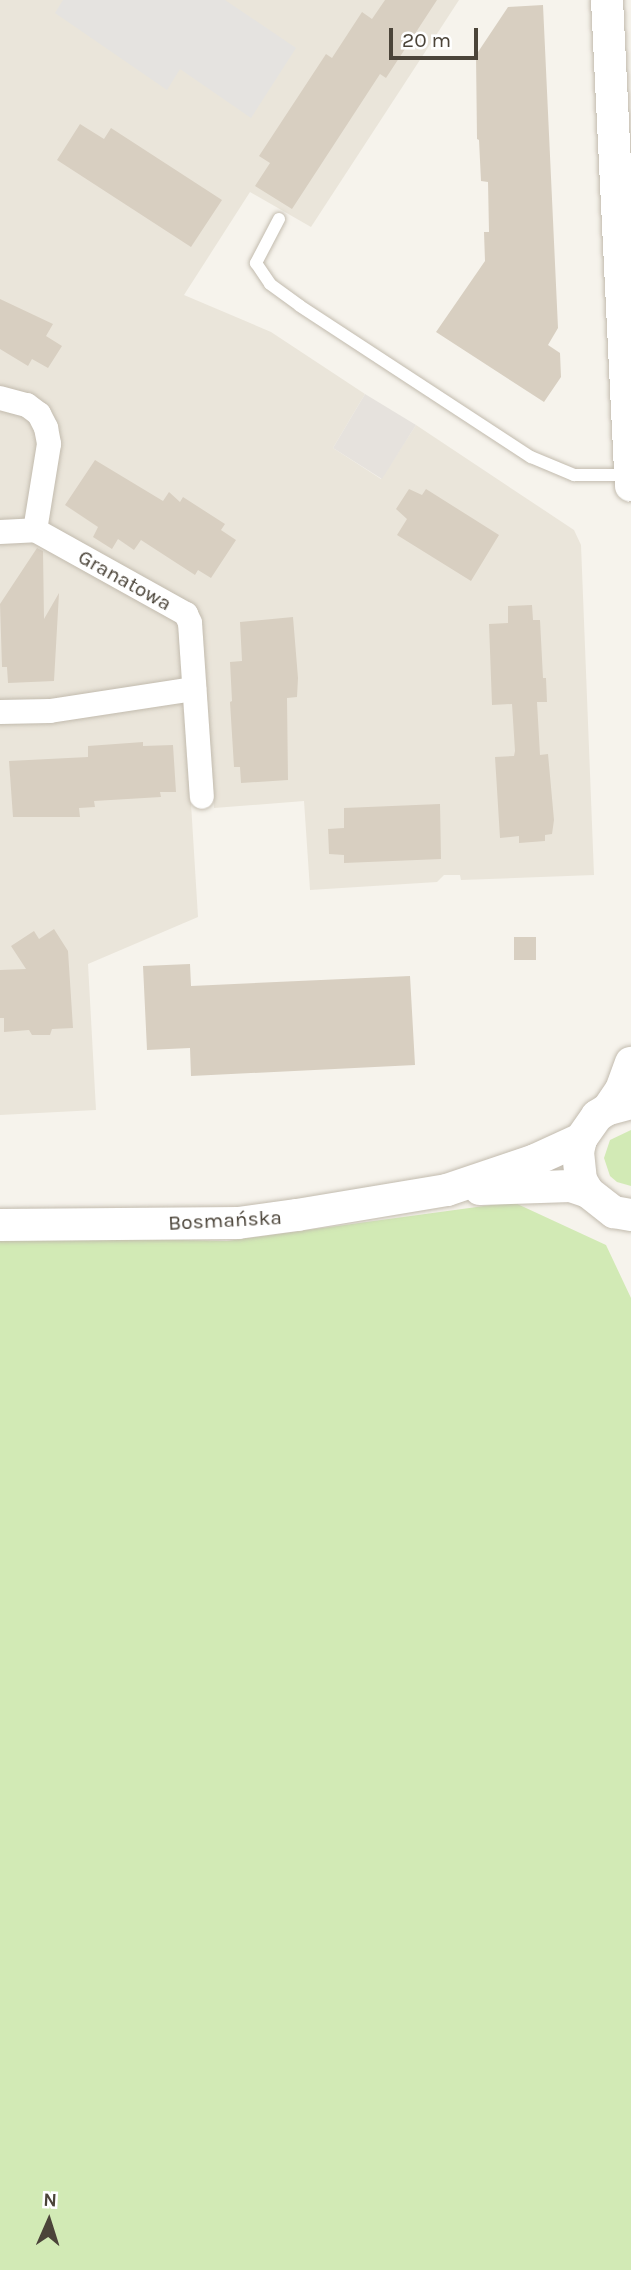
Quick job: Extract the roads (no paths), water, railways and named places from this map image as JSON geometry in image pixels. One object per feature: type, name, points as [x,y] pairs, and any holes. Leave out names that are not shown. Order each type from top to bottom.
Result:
[{"type":"street","points":[[607,0],[628,370],[631,485]]},
{"type":"street","points":[[0,398],[27,405],[39,414],[46,428],[48,444],[35,530],[0,533]]},
{"type":"street","name":"Granatowa","points":[[35,530],[186,614],[190,623],[202,797]]},
{"type":"street","points":[[0,712],[50,711],[194,689]]},
{"type":"street","points":[[631,1062],[621,1090],[620,1106],[597,1116],[581,1139],[578,1166],[588,1192],[599,1204],[614,1212],[631,1215]]},
{"type":"street","name":"Bosmańska","points":[[447,1190],[535,1160],[581,1139]]},
{"type":"street","name":"Bosmańska","points":[[0,1225],[238,1223],[447,1190],[571,1186],[588,1192]]},
{"type":"lane","points":[[279,219],[256,262],[270,284],[300,306],[531,457],[573,475],[631,475]]}]
